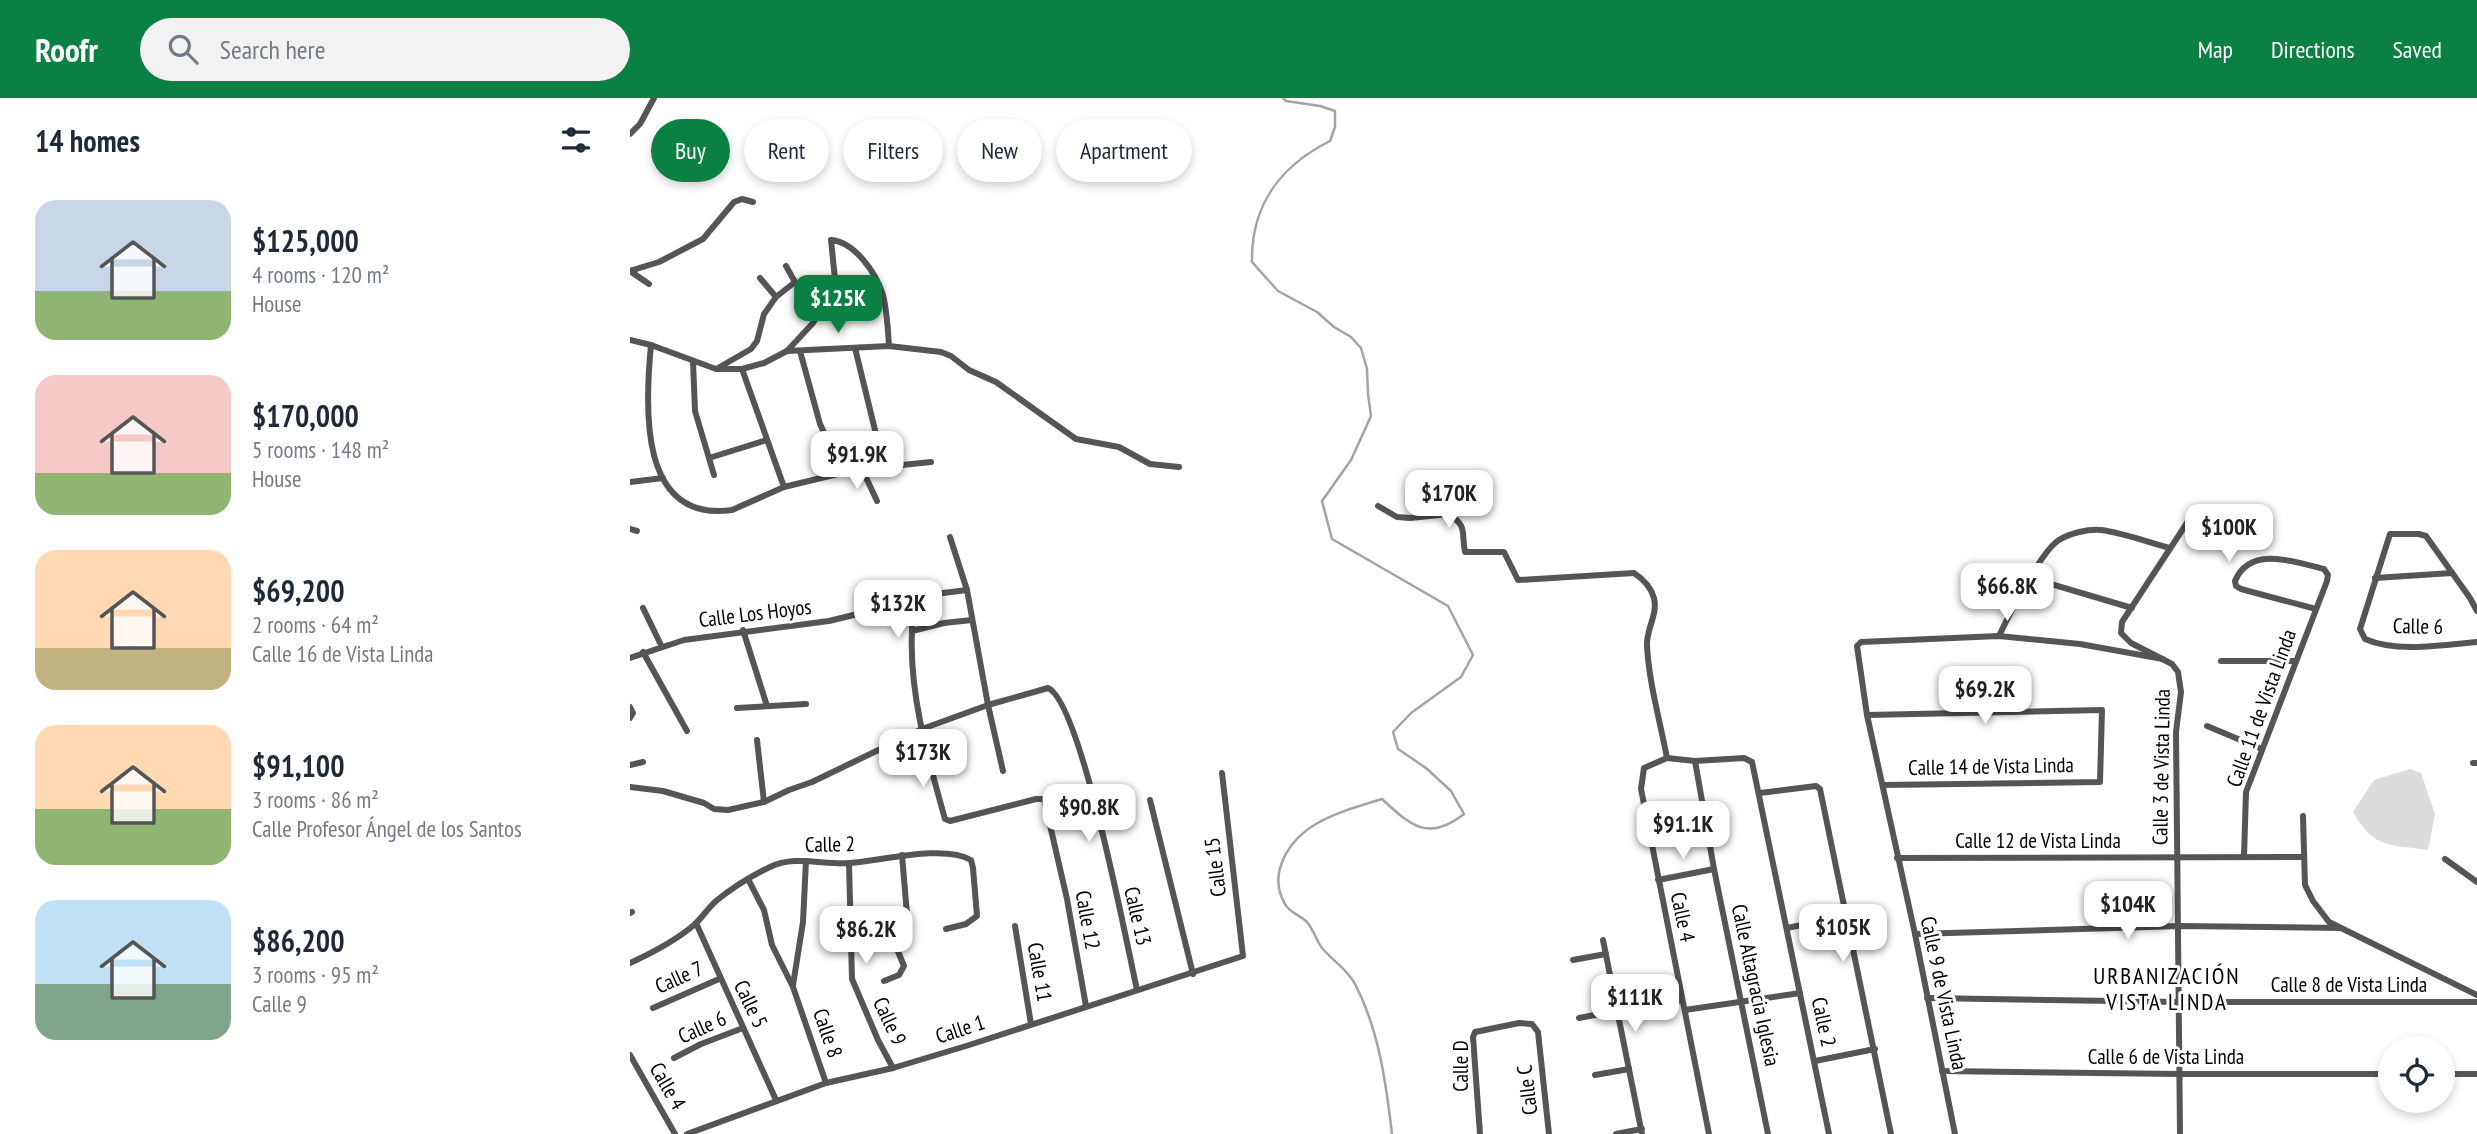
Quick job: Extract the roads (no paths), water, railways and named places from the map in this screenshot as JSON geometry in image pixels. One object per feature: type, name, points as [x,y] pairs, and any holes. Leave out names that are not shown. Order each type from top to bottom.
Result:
[{"type":"street","points":[[630,134],[640,124],[654,98]]},
{"type":"street","points":[[630,271],[659,262],[703,239],[734,202],[742,199],[753,202]]},
{"type":"street","points":[[630,340],[716,369],[742,369],[764,363],[787,351],[813,323],[826,302],[835,279],[831,240],[841,241],[857,253],[872,273],[882,294],[889,346]]},
{"type":"street","points":[[716,369],[751,349],[757,341],[764,314],[776,297],[795,282],[786,266]]},
{"type":"street","points":[[630,271],[649,285]]},
{"type":"street","points":[[760,278],[776,297]]},
{"type":"street","points":[[651,345],[648,415],[655,459],[663,478],[679,499],[690,506],[711,511],[733,510],[784,487],[839,472],[931,462]]},
{"type":"street","points":[[787,351],[889,346],[926,349],[951,356],[969,370],[996,382],[1076,439],[1119,447],[1150,464],[1179,467]]},
{"type":"street","points":[[855,348],[884,467]]},
{"type":"street","points":[[800,351],[820,424],[839,472]]},
{"type":"street","points":[[693,361],[695,411],[714,475]]},
{"type":"street","points":[[742,369],[784,487]]},
{"type":"street","points":[[709,458],[767,440]]},
{"type":"street","points":[[862,469],[877,501]]},
{"type":"street","points":[[630,482],[663,478]]},
{"type":"street","points":[[1378,506],[1397,517],[1449,514],[1460,522],[1463,528],[1465,552],[1504,552],[1518,580],[1634,573],[1643,579],[1654,598],[1654,617],[1647,634],[1648,661],[1667,758],[1695,761]]},
{"type":"street","points":[[2163,659],[2124,638],[2121,633],[2122,622],[2196,509]]},
{"type":"street","points":[[2163,659],[2080,644],[1999,636],[2014,604],[2057,541],[2083,531],[2099,530],[2169,548]]},
{"type":"street","points":[[2452,573],[2375,578],[2390,534],[2423,535],[2452,573],[2470,598],[2477,611]]},
{"type":"street","points":[[950,537],[967,590],[1003,771]]},
{"type":"street","name":"Calle 11 de Vista Linda","points":[[2244,856],[2245,792],[2296,661],[2316,608],[2328,575],[2324,569],[2271,558],[2245,567],[2235,581],[2236,586],[2241,589],[2316,608]]},
{"type":"street","points":[[2031,578],[2132,608]]},
{"type":"street","name":"Calle 6","points":[[2375,578],[2361,624],[2361,635],[2370,641],[2419,647],[2477,642]]},
{"type":"street","name":"Calle Los Hoyos","points":[[630,658],[684,639],[829,621],[912,597],[967,590]]},
{"type":"street","points":[[912,597],[913,672],[922,729]]},
{"type":"street","points":[[643,608],[662,645]]},
{"type":"street","points":[[912,631],[972,620]]},
{"type":"street","points":[[743,631],[767,706]]},
{"type":"street","name":"Calle 9 de Vista Linda","points":[[1955,1134],[1856,651],[1861,642],[1999,636]]},
{"type":"street","points":[[643,652],[687,731]]},
{"type":"street","name":"Calle 3 de Vista Linda","points":[[2163,659],[2172,664],[2181,681],[2176,732],[2180,1134]]},
{"type":"street","points":[[2221,661],[2296,661]]},
{"type":"street","name":"Calle 13","points":[[988,705],[1043,688],[1055,691],[1062,703],[1086,766],[1137,990]]},
{"type":"street","points":[[737,708],[806,704]]},
{"type":"street","points":[[630,787],[663,791],[704,803],[715,810],[764,802],[830,774],[922,729],[988,705]]},
{"type":"street","points":[[630,707],[634,713],[630,718]]},
{"type":"street","name":"Calle 14 de Vista Linda","points":[[1867,715],[2102,710],[2100,782],[1883,785]]},
{"type":"street","points":[[2207,726],[2262,749]]},
{"type":"street","name":"Calle 12","points":[[922,729],[947,821],[1044,799],[1067,899],[1086,1006]]},
{"type":"street","points":[[757,740],[764,802]]},
{"type":"street","name":"Calle 4","points":[[1667,758],[1644,768],[1641,789],[1709,1134]]},
{"type":"street","name":"Calle 2","points":[[1695,761],[1750,759],[1760,793],[1828,1133]]},
{"type":"street","name":"Calle Altagracia Iglesia","points":[[1695,761],[1768,1134]]},
{"type":"street","points":[[630,765],[643,762]]},
{"type":"street","name":"Calle 15","points":[[1222,773],[1243,956]]},
{"type":"street","points":[[1760,793],[1815,786],[1819,789],[1891,1134]]},
{"type":"street","points":[[1150,800],[1193,974]]},
{"type":"street","points":[[2303,816],[2305,885],[2329,922],[2477,995]]},
{"type":"street","points":[[884,981],[899,975],[904,966],[897,949],[900,926],[906,914],[902,855]]},
{"type":"street","name":"Calle 2","points":[[630,964],[663,947],[696,923],[717,900],[774,864],[806,861],[849,863],[902,855],[962,855],[971,860],[976,886],[977,916],[967,924],[946,929]]},
{"type":"street","name":"Calle 12 de Vista Linda","points":[[1897,859],[2244,856],[2304,858]]},
{"type":"street","points":[[2445,859],[2477,882]]},
{"type":"street","points":[[793,987],[803,922],[806,861]]},
{"type":"street","name":"Calle 9","points":[[849,863],[852,979],[893,1068]]},
{"type":"street","points":[[1658,880],[1714,869]]},
{"type":"street","name":"Calle 8","points":[[748,879],[764,910],[772,945],[793,987],[826,1083]]},
{"type":"street","points":[[1787,928],[1846,916]]},
{"type":"street","name":"Calle 5","points":[[696,923],[719,979],[776,1100]]},
{"type":"street","name":"Calle 11","points":[[1015,926],[1031,1024]]},
{"type":"street","points":[[1915,934],[2180,926],[2341,928]]},
{"type":"street","points":[[1603,940],[1642,1132],[1616,1134]]},
{"type":"street","points":[[1573,960],[1606,954]]},
{"type":"street","name":"Calle 1","points":[[687,1134],[826,1083],[893,1068],[1243,956]]},
{"type":"street","name":"Calle 7","points":[[653,1008],[719,979]]},
{"type":"street","points":[[1685,1010],[1800,993]]},
{"type":"street","name":"Calle 8 de Vista Linda","points":[[1927,998],[2179,1002],[2477,1002]]},
{"type":"street","points":[[1579,1018],[1682,1000]]},
{"type":"street","name":"Calle D","points":[[1480,1134],[1473,1037],[1475,1032],[1519,1023],[1532,1024],[1538,1032],[1539,1042]]},
{"type":"street","name":"Calle 6","points":[[674,1058],[743,1028]]},
{"type":"street","name":"Calle C","points":[[1539,1042],[1549,1134]]},
{"type":"street","points":[[1815,1061],[1875,1049]]},
{"type":"street","name":"Calle 4","points":[[630,1055],[675,1134]]},
{"type":"street","points":[[1595,1075],[1629,1069]]},
{"type":"street","name":"Calle 6 de Vista Linda","points":[[1942,1071],[2378,1074]]},
{"type":"street","points":[[2455,1074],[2477,1074]]},
{"type":"street","points":[[1820,1134],[1828,1133]]},
{"type":"waterway","points":[[1283,98],[1286,101],[1335,111],[1335,127],[1330,141],[1297,163],[1272,190],[1257,223],[1252,262],[1278,291],[1317,312],[1351,337],[1361,348],[1367,369],[1371,416],[1351,460],[1322,501],[1332,539],[1448,606],[1473,655],[1461,677],[1411,713],[1393,732],[1398,749],[1426,768],[1451,791],[1464,814],[1451,823],[1430,829],[1411,823],[1382,799],[1316,824],[1297,839],[1280,869],[1278,881],[1285,904],[1308,924],[1322,948],[1352,979],[1363,1002],[1376,1038],[1392,1134]]},
{"type":"district","name":"URBANIZACIÓN VISTA LINDA","points":[[2167,988]]}]
